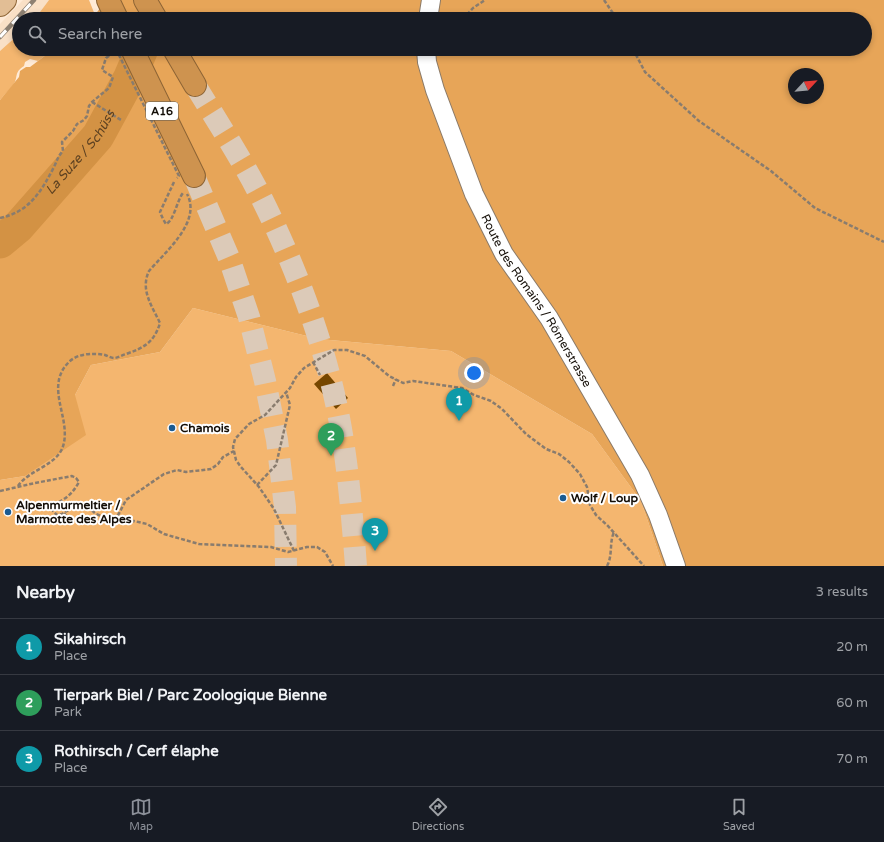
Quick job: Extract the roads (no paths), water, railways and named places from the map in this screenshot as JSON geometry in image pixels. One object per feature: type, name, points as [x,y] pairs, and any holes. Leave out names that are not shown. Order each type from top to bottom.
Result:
[{"type":"highway","points":[[108,0],[114,12]]},
{"type":"highway","points":[[145,0],[152,12]]},
{"type":"highway","name":"A16","points":[[135,56],[188,176]]},
{"type":"highway","points":[[178,56],[193,82]]},
{"type":"main road","points":[[0,5],[5,0]]},
{"type":"street","points":[[429,12],[431,0]]},
{"type":"street","name":"Route des Romains / Römerstrasse","points":[[427,56],[435,90],[474,194],[504,254],[549,318],[640,475],[658,515],[676,566]]},
{"type":"waterway","name":"La Suze / Schüss","points":[[0,242],[18,227],[98,136],[130,77],[139,56]]},
{"type":"tunnel","points":[[195,85],[261,197],[291,262],[316,328],[329,374],[340,422],[350,494],[356,566]]},
{"type":"tunnel","points":[[194,176],[229,258],[249,317],[265,381],[277,440],[285,507],[286,566]]},
{"type":"railway","points":[[23,12],[34,0]]},
{"type":"railway","points":[[0,37],[12,24]]},
{"type":"place","name":"Sikahirsch","points":[[459,421]]},
{"type":"place","name":"Chamois","points":[[172,428]]},
{"type":"place","name":"Tierpark Biel / Parc Zoologique Bienne","points":[[331,456]]},
{"type":"place","name":"Wolf / Loup","points":[[563,498]]},
{"type":"place","name":"Alpenmurmeltier / Marmotte des Alpes","points":[[8,512]]},
{"type":"place","name":"Rothirsch / Cerf élaphe","points":[[375,551]]}]
